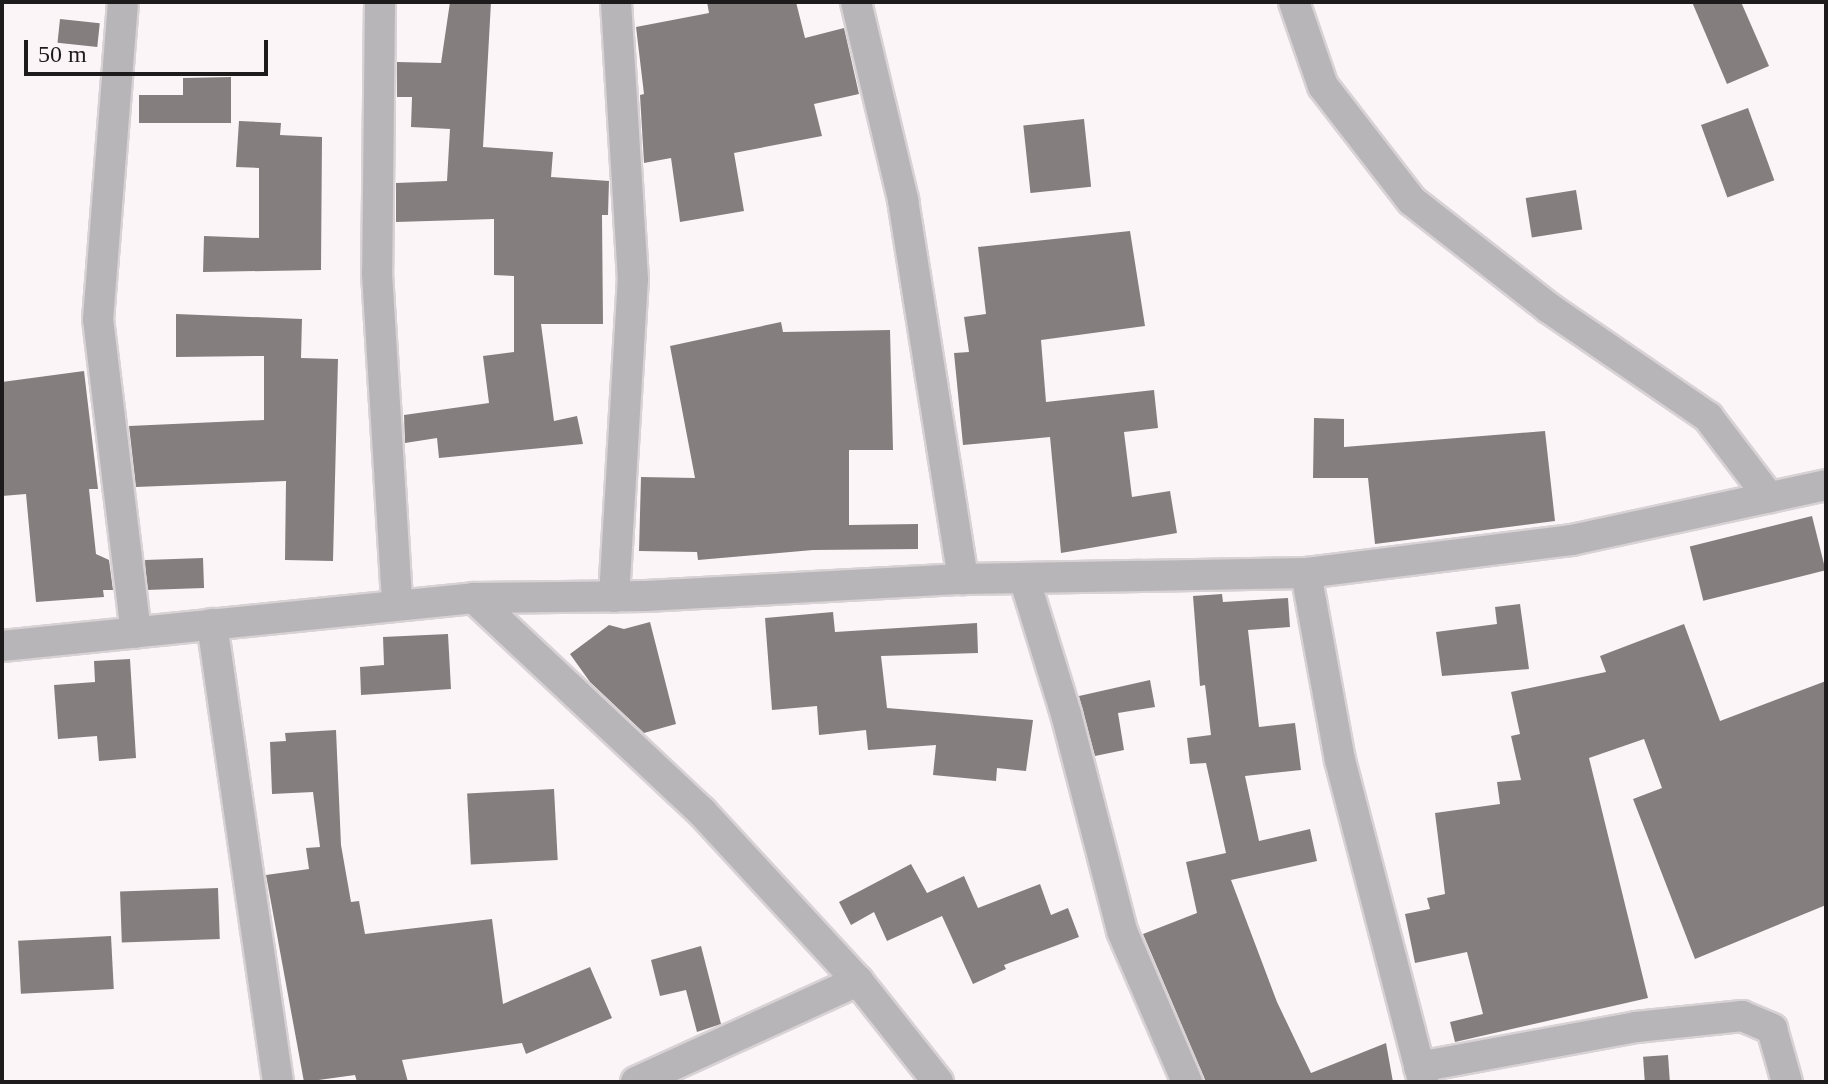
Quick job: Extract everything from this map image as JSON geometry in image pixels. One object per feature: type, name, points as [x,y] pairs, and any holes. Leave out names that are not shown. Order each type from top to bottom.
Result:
[{"type":"street","points":[[123,2],[98,319],[136,633]]},
{"type":"street","points":[[380,2],[377,273],[397,603]]},
{"type":"street","points":[[614,597],[633,280],[616,2]]},
{"type":"street","points":[[856,2],[903,200],[963,579]]},
{"type":"street","points":[[1294,2],[1323,86],[1412,201],[1549,308],[1708,417],[1769,497]]},
{"type":"street","points":[[2,646],[397,603],[474,598],[614,597],[963,579],[1025,581],[1306,573],[1572,540],[1826,485]]},
{"type":"street","points":[[1306,573],[1340,760],[1421,1074],[1636,1027],[1742,1016],[1772,1029],[1787,1082]]},
{"type":"street","points":[[1025,581],[1066,714],[1122,931],[1187,1082]]},
{"type":"street","points":[[474,598],[702,812],[858,981],[938,1082]]},
{"type":"street","points":[[212,624],[278,1082]]},
{"type":"street","points":[[636,1082],[858,981]]},
{"type":"building","points":[[450,2],[491,2],[483,147],[553,152],[551,177],[609,181],[608,215],[602,215],[603,324],[541,324],[554,421],[577,416],[583,444],[439,458],[437,438],[405,443],[404,415],[489,403],[483,356],[514,352],[514,276],[494,275],[494,219],[396,222],[396,183],[447,181],[450,129],[411,127],[412,97],[397,97],[397,62],[441,63]]},
{"type":"building","points":[[707,2],[796,2],[805,38],[844,28],[859,94],[814,104],[822,136],[734,153],[744,211],[680,222],[671,158],[644,163],[640,95],[644,94],[636,27],[709,13]]},
{"type":"building","points":[[1692,2],[1741,2],[1769,66],[1727,84]]},
{"type":"building","points":[[60,19],[100,23],[97,47],[57,43]]},
{"type":"building","points":[[231,77],[231,123],[139,123],[139,95],[183,95],[183,78]]},
{"type":"building","points":[[1748,108],[1774,180],[1727,197],[1701,125]]},
{"type":"building","points":[[1084,119],[1091,187],[1030,193],[1023,125]]},
{"type":"building","points":[[239,121],[281,123],[280,135],[322,137],[321,270],[203,272],[204,236],[259,238],[259,168],[236,167]]},
{"type":"building","points":[[1576,190],[1582,230],[1532,237],[1526,198]]},
{"type":"building","points":[[1130,231],[1145,326],[1041,340],[1046,402],[1154,390],[1158,428],[1124,432],[1132,497],[1170,491],[1177,533],[1061,553],[1050,437],[963,445],[954,353],[969,352],[964,317],[986,314],[978,247]]},
{"type":"building","points":[[176,314],[302,319],[301,358],[338,359],[333,561],[285,560],[286,481],[136,487],[129,426],[264,420],[264,356],[176,357]]},
{"type":"building","points":[[781,322],[783,332],[890,330],[893,450],[849,450],[849,525],[918,524],[918,549],[813,550],[698,560],[697,552],[639,551],[641,477],[695,478],[670,346]]},
{"type":"building","points":[[84,371],[98,489],[89,489],[96,554],[109,560],[113,590],[103,590],[104,597],[36,602],[26,494],[2,496],[2,382]]},
{"type":"building","points":[[1314,418],[1344,419],[1344,447],[1545,431],[1555,521],[1375,544],[1368,478],[1313,478]]},
{"type":"building","points":[[1812,516],[1826,570],[1703,601],[1690,546]]},
{"type":"building","points":[[203,558],[204,588],[146,590],[145,560]]},
{"type":"building","points":[[1222,594],[1223,602],[1288,598],[1290,627],[1248,630],[1259,727],[1295,723],[1301,770],[1245,776],[1259,841],[1310,829],[1317,861],[1231,880],[1277,1002],[1311,1073],[1386,1043],[1393,1082],[1206,1082],[1143,934],[1197,913],[1186,862],[1226,853],[1206,763],[1190,764],[1187,738],[1211,735],[1205,685],[1200,686],[1193,596]]},
{"type":"building","points":[[1520,604],[1529,669],[1442,676],[1436,632],[1497,624],[1495,607]]},
{"type":"building","points":[[833,612],[835,632],[977,623],[978,653],[881,656],[887,708],[1033,720],[1026,771],[997,768],[996,781],[933,775],[936,745],[868,750],[866,730],[819,735],[817,706],[772,710],[765,618]]},
{"type":"building","points":[[650,622],[676,724],[644,733],[590,682],[570,654],[609,625],[624,629]]},
{"type":"building","points":[[1684,624],[1720,721],[1826,681],[1826,905],[1695,959],[1633,799],[1662,788],[1644,739],[1589,758],[1648,998],[1455,1042],[1450,1022],[1483,1014],[1467,952],[1415,963],[1405,914],[1430,909],[1427,898],[1445,894],[1435,813],[1500,804],[1497,782],[1521,780],[1511,736],[1520,734],[1511,692],[1606,672],[1600,656]]},
{"type":"building","points":[[448,634],[451,689],[361,695],[360,667],[384,665],[383,637]]},
{"type":"building","points":[[130,659],[136,758],[99,761],[97,736],[58,739],[54,685],[95,682],[94,661]]},
{"type":"building","points":[[1150,680],[1155,707],[1118,713],[1124,750],[1095,756],[1079,696]]},
{"type":"building","points":[[336,730],[341,845],[351,902],[359,901],[365,934],[492,919],[503,1004],[590,967],[612,1018],[526,1054],[522,1043],[402,1060],[408,1082],[357,1082],[355,1075],[304,1082],[266,875],[309,869],[306,848],[320,847],[313,792],[272,794],[270,742],[286,741],[285,733]]},
{"type":"building","points":[[554,789],[558,860],[471,864],[467,794]]},
{"type":"building","points":[[911,864],[927,893],[964,876],[978,908],[1040,884],[1051,915],[1068,908],[1079,937],[1004,965],[1006,969],[973,984],[942,916],[887,941],[874,912],[851,925],[839,902]]},
{"type":"building","points":[[218,888],[220,939],[122,942],[120,891]]},
{"type":"building","points":[[111,936],[114,989],[21,994],[18,941]]},
{"type":"building","points":[[701,946],[721,1024],[697,1032],[686,990],[660,996],[651,960]]},
{"type":"building","points":[[1668,1055],[1670,1082],[1645,1082],[1643,1057]]}]
